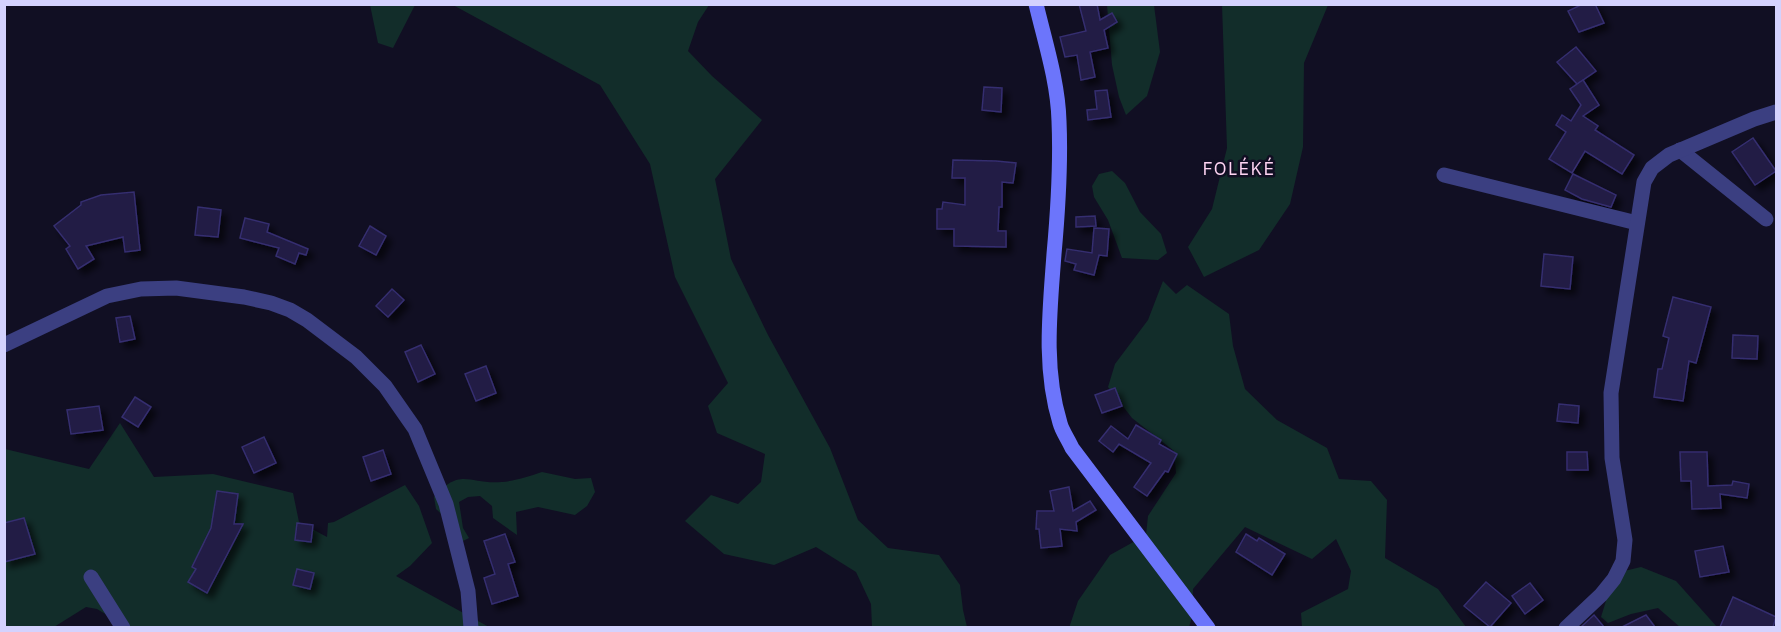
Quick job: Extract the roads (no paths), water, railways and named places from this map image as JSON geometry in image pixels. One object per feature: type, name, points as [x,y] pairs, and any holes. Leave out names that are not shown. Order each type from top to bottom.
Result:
[{"type":"street","points":[[1036,4],[1053,80],[1059,121],[1058,206],[1049,301],[1049,332],[1052,386],[1060,425],[1072,447],[1208,627]]},
{"type":"street","points":[[1566,627],[1601,595],[1614,579],[1623,561],[1625,540],[1612,458],[1611,393],[1644,182],[1652,168],[1669,155],[1776,112]]},
{"type":"street","points":[[1680,150],[1766,219]]},
{"type":"street","points":[[1444,175],[1637,222]]},
{"type":"street","points":[[4,345],[107,296],[141,289],[176,288],[244,297],[271,303],[307,320],[356,357],[385,386],[415,429],[446,504],[468,591],[471,627]]},
{"type":"street","points":[[91,577],[123,627]]},
{"type":"district","name":"FOLÉKÉ","points":[[1239,169]]}]
